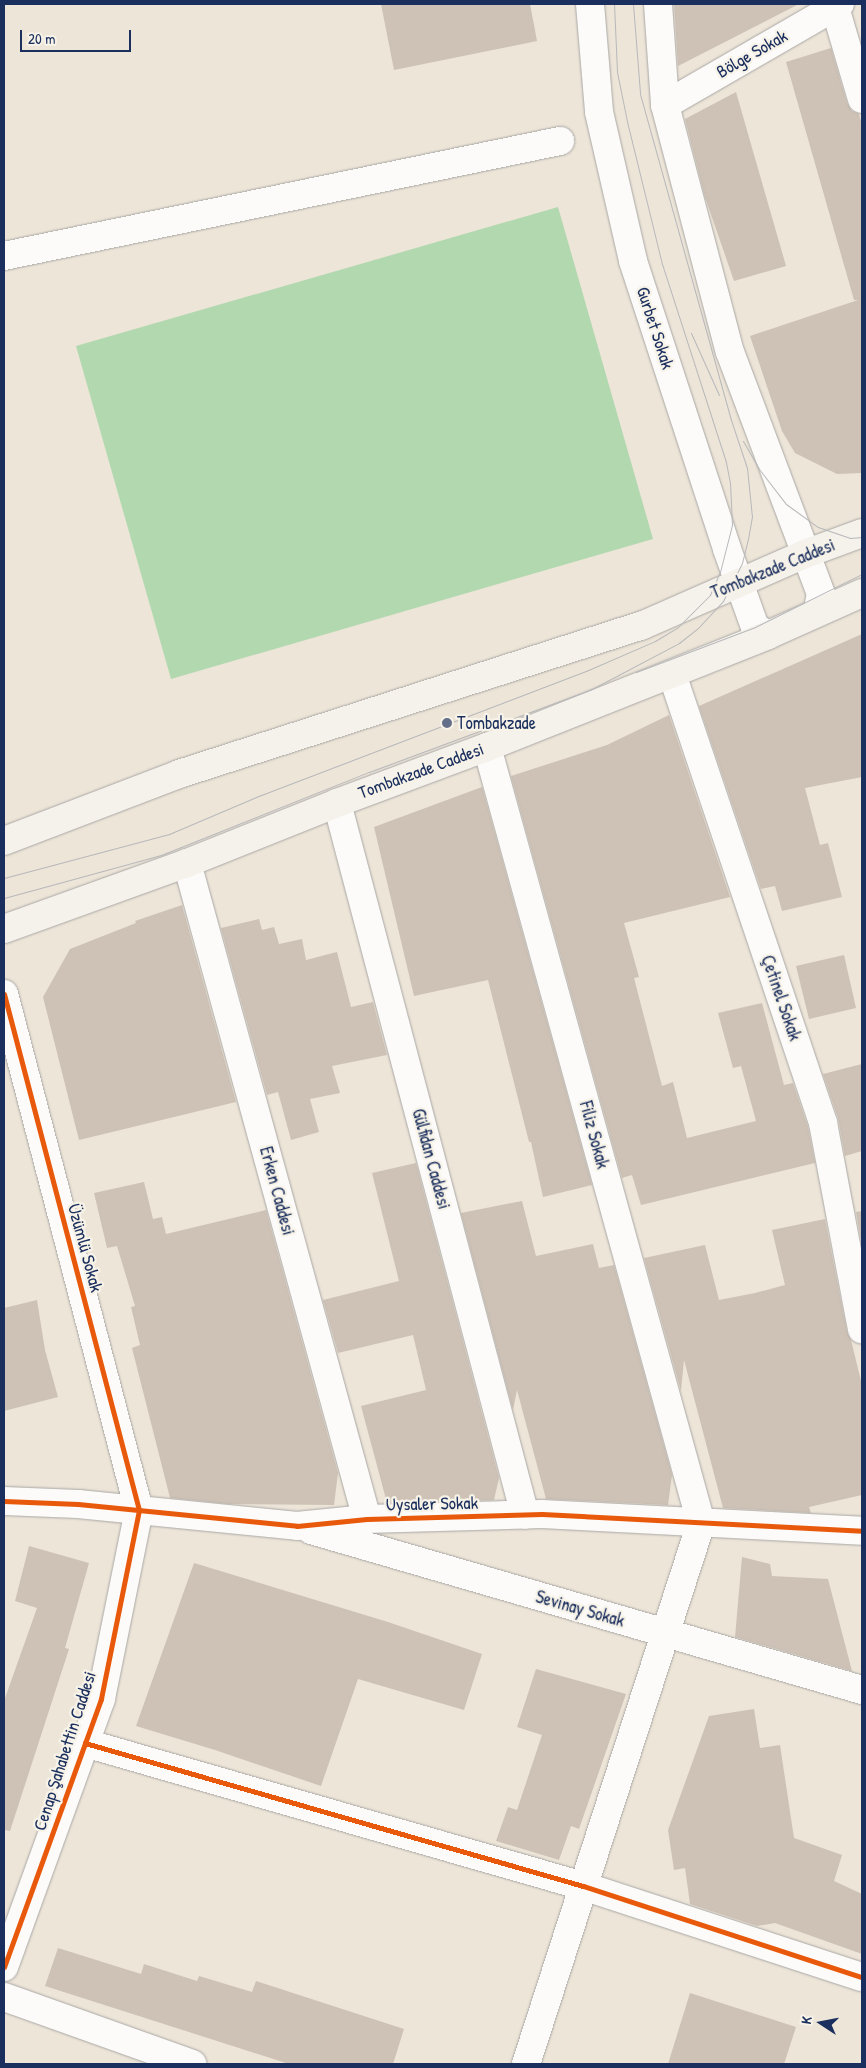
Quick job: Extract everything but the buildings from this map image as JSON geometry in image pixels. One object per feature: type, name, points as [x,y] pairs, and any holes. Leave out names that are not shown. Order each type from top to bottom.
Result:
[{"type":"main road","name":"Tombakzade Caddesi","points":[[4,841],[180,774],[641,626],[805,554],[862,532]]},
{"type":"main road","name":"Tombakzade Caddesi","points":[[4,929],[187,863],[337,803],[487,747],[768,635],[862,593]]},
{"type":"street","name":"Gurbet Sokak","points":[[590,4],[599,112],[633,261],[739,583],[755,627],[768,635]]},
{"type":"street","points":[[658,4],[665,105],[730,352],[821,594],[818,613]]},
{"type":"street","points":[[836,5],[862,98]]},
{"type":"street","name":"Bölge Sokak","points":[[665,105],[836,5]]},
{"type":"street","points":[[4,256],[560,141]]},
{"type":"street","name":"Çetinel Sokak","points":[[672,674],[823,1123],[862,1329]]},
{"type":"street","name":"Filiz Sokak","points":[[487,747],[701,1523]]},
{"type":"street","name":"Gülfidan Caddesi","points":[[337,803],[524,1515]]},
{"type":"street","name":"Erken Caddesi","points":[[187,863],[367,1519]]},
{"type":"street","name":"Üzümlü Sokak","points":[[4,994],[139,1510]]},
{"type":"street","name":"Uysaler Sokak","points":[[4,1500],[139,1510],[297,1526],[367,1519],[542,1514],[862,1531]]},
{"type":"street","name":"Cenap Şahabettin Caddesi","points":[[4,1967],[101,1699],[139,1510]]},
{"type":"street","points":[[526,2064],[701,1523]]},
{"type":"street","name":"Sevinay Sokak","points":[[297,1526],[862,1690]]},
{"type":"street","points":[[85,1743],[583,1886],[862,1977]]},
{"type":"street","points":[[4,1997],[192,2064]]},
{"type":"green space","points":[[558,207],[653,539],[171,679],[76,346]]},
{"type":"tram line","points":[[4,878],[169,834],[261,795],[586,671],[655,641],[677,628],[710,595],[720,572],[732,525],[730,483],[726,462],[662,264],[628,126],[617,72],[614,4]]},
{"type":"tram line","points":[[4,898],[161,855],[369,772],[590,690],[679,643],[698,628],[723,601],[742,563],[752,517],[747,468],[731,420],[640,93],[633,4]]},
{"type":"tram line","points":[[691,333],[719,395]]},
{"type":"tram line","points":[[743,441],[759,469],[786,504],[818,527],[850,538],[862,537]]},
{"type":"tram line","points":[[636,672],[755,627],[862,574]]},
{"type":"cycle path","points":[[4,994],[139,1510],[101,1699],[4,1967]]},
{"type":"cycle path","points":[[4,1501],[78,1504],[297,1526],[367,1519],[542,1514],[862,1531]]},
{"type":"cycle path","points":[[85,1743],[583,1886],[862,1977]]},
{"type":"place","name":"Tombakzade","points":[[447,723]]}]
